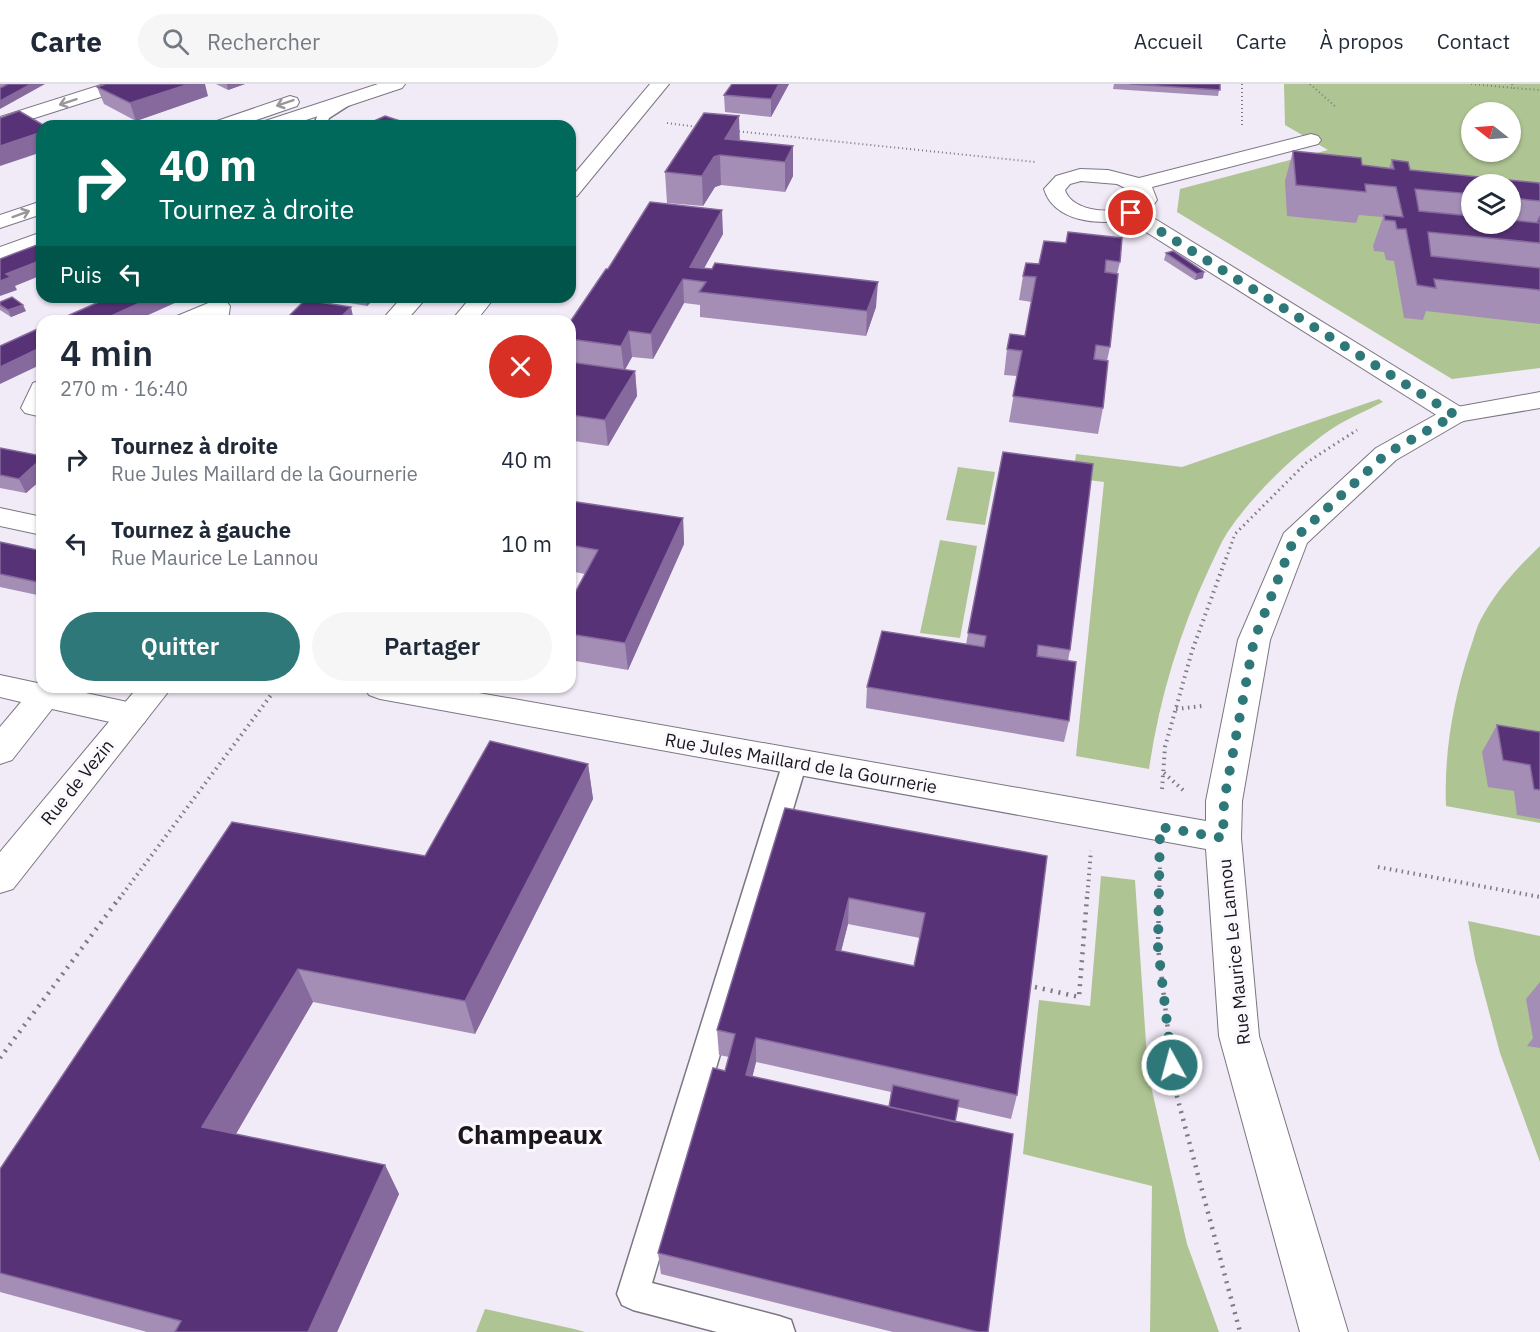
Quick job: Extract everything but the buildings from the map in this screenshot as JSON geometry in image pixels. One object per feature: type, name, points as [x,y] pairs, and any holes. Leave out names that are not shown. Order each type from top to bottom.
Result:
[{"type":"street","points":[[0,123],[123,84]]},
{"type":"street","points":[[242,120],[345,91],[396,84]]},
{"type":"street","points":[[576,185],[660,84]]},
{"type":"street","points":[[282,120],[345,91]]},
{"type":"street","points":[[1136,185],[1311,140]]},
{"type":"street","points":[[1102,175],[1136,185],[1144,191],[1147,197],[1146,203],[1131,213],[1094,215],[1069,208],[1054,196],[1054,189],[1058,184],[1070,177],[1102,175]]},
{"type":"street","points":[[0,204],[36,191]]},
{"type":"street","points":[[0,222],[36,209]]},
{"type":"street","points":[[1131,213],[1455,415]]},
{"type":"street","points":[[0,255],[36,241]]},
{"type":"street","points":[[398,315],[410,303]]},
{"type":"street","points":[[468,315],[478,303]]},
{"type":"street","points":[[203,315],[223,308]]},
{"type":"street","name":"Rue Maurice Le Lannou","points":[[1324,1332],[1239,1036],[1223,838],[1224,801],[1254,640],[1294,539],[1386,454],[1455,415],[1540,400]]},
{"type":"street","points":[[0,517],[36,525]]},
{"type":"street","points":[[0,686],[132,715]]},
{"type":"street","name":"Rue de Vezin","points":[[0,878],[151,693]]},
{"type":"street","name":"Rue Jules Maillard de la Gournerie","points":[[413,693],[1223,838]]},
{"type":"street","points":[[0,751],[44,696]]},
{"type":"lane","points":[[322,120],[345,91]]},
{"type":"lane","points":[[778,1332],[633,1294],[795,762]]},
{"type":"path","points":[[1242,84],[1242,130]]},
{"type":"path","points":[[1310,84],[1337,108]]},
{"type":"path","points":[[1471,84],[1540,90]]},
{"type":"path","points":[[630,120],[701,127]]},
{"type":"path","points":[[724,129],[1042,162],[1070,177]]},
{"type":"path","points":[[0,1058],[273,693]]},
{"type":"path","points":[[1163,772],[1165,747],[1176,709]]},
{"type":"path","points":[[1035,987],[1079,997],[1094,815]]},
{"type":"path","points":[[1160,827],[1158,947],[1175,1089],[1240,1332]]},
{"type":"path","points":[[1378,867],[1540,897]]},
{"type":"green space","points":[[1284,84],[1540,84],[1540,368],[1452,379],[1177,212],[1180,189],[1328,150],[1285,125]]},
{"type":"green space","points":[[1379,399],[1383,402],[1330,430],[1288,464],[1261,490],[1227,533],[1198,593],[1179,642],[1164,692],[1149,769],[1076,756],[1104,482],[1073,478],[1076,454],[1182,467]]},
{"type":"green space","points":[[958,467],[995,472],[985,525],[946,520]]},
{"type":"green space","points":[[940,540],[977,546],[960,638],[920,633]]},
{"type":"green space","points":[[1540,546],[1540,823],[1446,806],[1446,767],[1454,709],[1463,671],[1480,621],[1514,572]]},
{"type":"green space","points":[[1101,876],[1135,880],[1148,1073],[1187,1244],[1219,1332],[1150,1332],[1152,1186],[1023,1154],[1039,1000],[1090,1006]]},
{"type":"green space","points":[[1468,921],[1540,936],[1540,1162],[1500,1053],[1475,959]]},
{"type":"green space","points":[[485,1309],[574,1329],[585,1332],[476,1332]]},
{"type":"district","name":"Champeaux","points":[[530,1134]]},
{"type":"route","points":[[1131,213],[1455,415],[1386,454],[1294,539],[1254,640],[1224,801],[1223,838],[1160,827],[1158,947],[1172,1065]]}]
